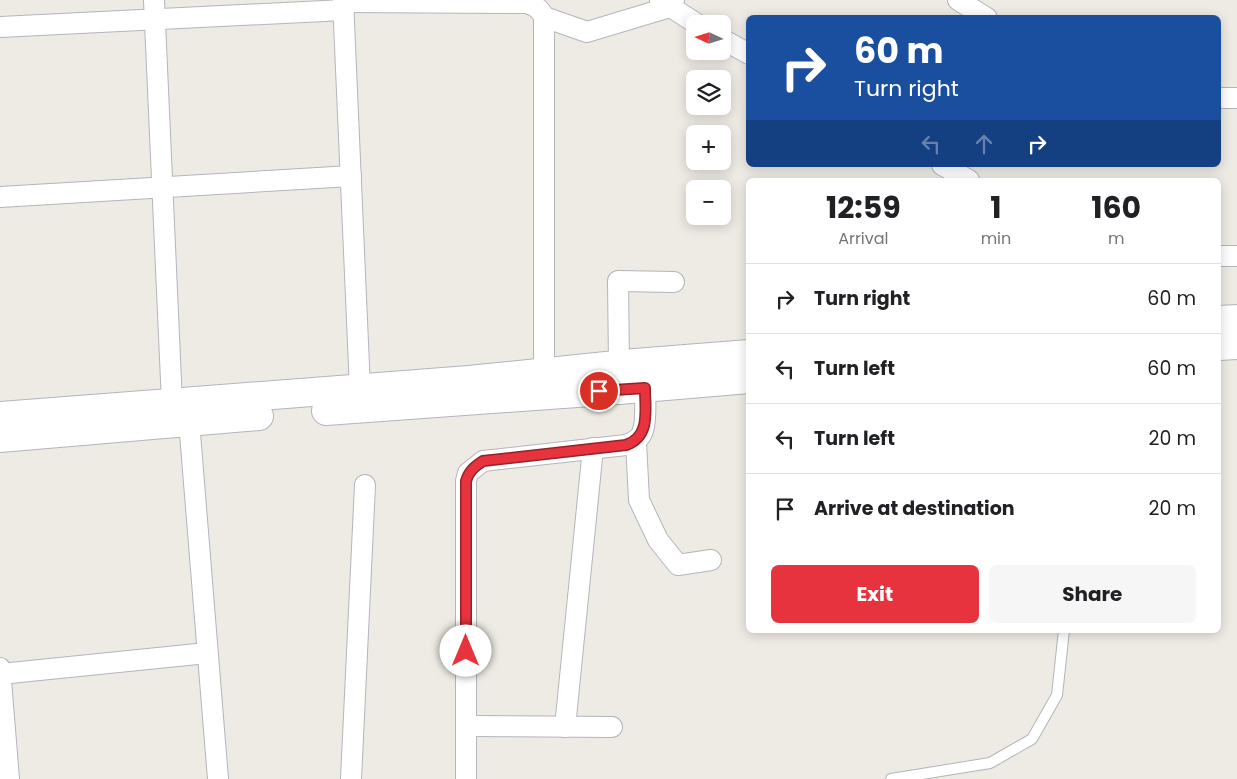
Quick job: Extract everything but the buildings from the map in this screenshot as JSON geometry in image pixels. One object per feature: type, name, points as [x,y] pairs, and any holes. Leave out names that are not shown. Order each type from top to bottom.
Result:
[{"type":"main road","points":[[1221,320],[1237,319]]},
{"type":"main road","points":[[1221,346],[1237,345]]},
{"type":"main road","points":[[0,416],[180,412],[636,372],[746,354]]},
{"type":"main road","points":[[0,438],[360,389],[544,372],[636,372],[746,379]]},
{"type":"street","points":[[154,0],[162,187],[180,412],[207,653],[218,779]]},
{"type":"street","points":[[958,0],[982,15]]},
{"type":"street","points":[[544,17],[587,32],[668,2],[686,16]]},
{"type":"street","points":[[0,26],[155,20],[344,4],[527,3],[541,11],[544,17],[544,372]]},
{"type":"street","points":[[344,4],[360,389]]},
{"type":"street","points":[[731,44],[746,52]]},
{"type":"street","points":[[1221,98],[1237,98]]},
{"type":"street","points":[[946,167],[965,178]]},
{"type":"street","points":[[0,197],[351,176]]},
{"type":"street","points":[[1221,256],[1237,256]]},
{"type":"street","points":[[466,779],[466,481],[468,473],[474,466],[483,461],[626,445],[636,442],[643,433],[645,422],[618,281],[674,282]]},
{"type":"street","points":[[636,442],[639,500],[658,540],[678,565],[711,560]]},
{"type":"street","points":[[565,727],[593,448]]},
{"type":"street","points":[[351,779],[365,485]]},
{"type":"street","points":[[0,674],[207,653]]},
{"type":"street","points":[[0,668],[9,779]]},
{"type":"street","points":[[466,726],[612,727]]},
{"type":"lane","points":[[891,779],[990,763],[1032,739],[1057,695],[1064,633]]},
{"type":"route","points":[[466,651],[466,481],[468,473],[474,466],[483,461],[626,445],[636,442],[643,433],[645,422],[645,388],[599,391]]}]
